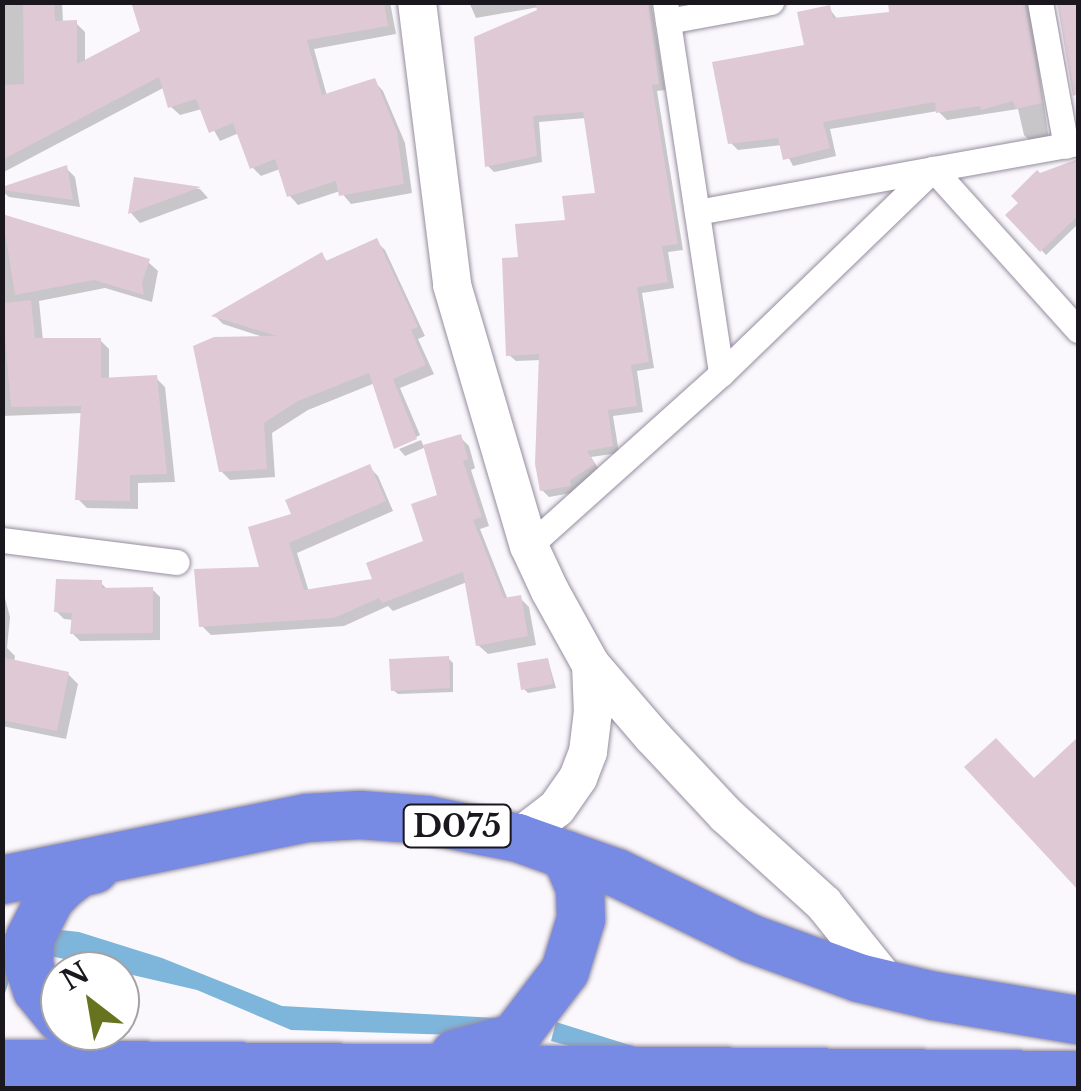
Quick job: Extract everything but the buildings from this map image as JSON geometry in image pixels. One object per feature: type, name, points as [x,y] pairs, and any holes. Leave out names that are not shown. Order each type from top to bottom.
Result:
[{"type":"highway","name":"D075","points":[[2,880],[307,818],[360,815],[427,820],[518,838],[617,873],[794,957],[906,990],[1078,1020]]},
{"type":"highway","points":[[40,995],[29,966],[30,938],[50,899],[79,873],[248,829]]},
{"type":"highway","points":[[388,1066],[514,1038],[543,1006],[565,971],[580,919],[580,888],[566,855]]},
{"type":"highway","name":"D075","points":[[906,990],[1078,1005]]},
{"type":"highway","points":[[140,1047],[224,1064]]},
{"type":"highway","points":[[6,1064],[1078,1075]]},
{"type":"highway","points":[[932,1075],[1030,1088]]},
{"type":"street","points":[[417,2],[452,286],[529,546],[592,665],[726,815],[824,904],[906,990]]},
{"type":"street","points":[[722,374],[666,12],[770,2]]},
{"type":"street","points":[[697,212],[1072,145],[1040,2]]},
{"type":"street","points":[[529,546],[722,374],[933,169]]},
{"type":"street","points":[[933,169],[1078,330]]},
{"type":"street","points":[[2,540],[177,562]]},
{"type":"street","points":[[518,838],[557,808],[578,778],[588,752],[593,714],[592,665]]},
{"type":"water","points":[[16,925],[79,932],[140,951],[40,951],[14,966],[3,999],[3,936]]},
{"type":"water","points":[[140,951],[282,1006],[496,1018],[490,1036],[291,1030],[197,990],[140,977]]},
{"type":"water","points":[[556,1022],[767,1088],[624,1061],[551,1041]]}]
